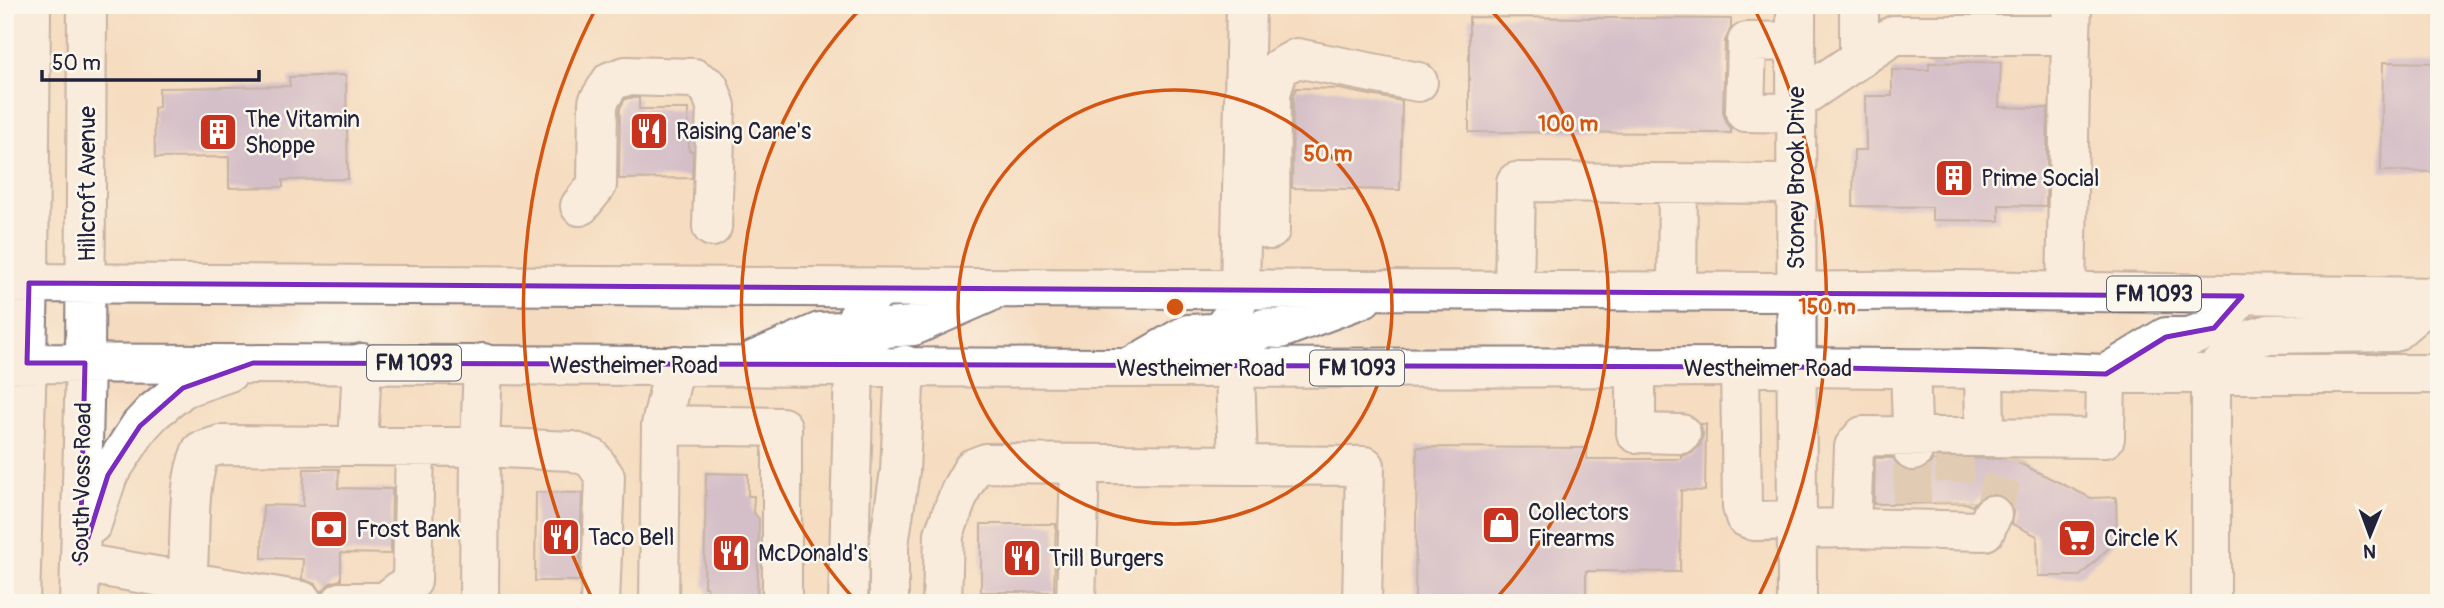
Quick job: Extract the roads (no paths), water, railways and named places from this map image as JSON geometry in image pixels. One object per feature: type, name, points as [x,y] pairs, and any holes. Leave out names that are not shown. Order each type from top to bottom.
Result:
[{"type":"main road","points":[[20,603],[17,283],[31,5]]},
{"type":"main road","name":"Hillcroft Avenue","points":[[85,363],[88,5]]},
{"type":"main road","points":[[1129,368],[1188,334],[1213,333],[1222,329],[1234,314],[1240,289],[1245,5]]},
{"type":"main road","points":[[1859,5],[1859,60]]},
{"type":"main road","points":[[1796,23],[1747,42],[1745,112],[1796,107],[1894,34],[2071,20],[2066,292]]},
{"type":"main road","name":"Stoney Brook Drive","points":[[1796,23],[1797,603]]},
{"type":"main road","points":[[1245,52],[1297,58],[1418,82]]},
{"type":"main road","points":[[1270,230],[1271,93],[1279,68],[1297,58]]},
{"type":"main road","points":[[580,206],[597,185],[598,102],[611,82],[626,76],[694,78],[709,87],[716,106],[712,227]]},
{"type":"main road","points":[[1514,291],[1516,182],[1797,184]]},
{"type":"main road","points":[[1677,291],[1678,183]]},
{"type":"main road","name":"FM 1093","points":[[17,283],[2066,292],[2437,297]]},
{"type":"main road","points":[[743,366],[820,332],[843,331],[851,327],[877,287]]},
{"type":"main road","points":[[848,603],[854,366],[861,346],[873,334],[885,328],[913,326],[999,288]]},
{"type":"main road","points":[[1238,465],[1235,368],[1244,343],[1252,334],[1264,328],[1280,329],[1385,290]]},
{"type":"main road","points":[[1851,528],[1854,447],[1863,436],[1912,444],[2105,438],[2106,374],[2166,337],[2189,337],[2214,328],[2242,296]]},
{"type":"main road","points":[[2211,603],[2211,373],[2255,338],[2269,334],[2394,332],[2437,297]]},
{"type":"main road","name":"Westheimer Road","points":[[16,363],[1129,368],[1797,367],[1984,369],[2106,374],[2439,374]]},
{"type":"main road","name":"South Voss Road","points":[[79,603],[85,363]]},
{"type":"main road","points":[[253,363],[183,388],[140,426],[108,475],[80,563],[186,592],[302,601]]},
{"type":"main road","points":[[358,446],[362,363]]},
{"type":"main road","points":[[480,603],[483,363]]},
{"type":"main road","points":[[659,603],[661,425],[675,365]]},
{"type":"main road","points":[[888,603],[889,544],[900,471],[905,366]]},
{"type":"main road","points":[[1636,367],[1636,433],[1709,434]]},
{"type":"main road","points":[[1740,367],[1709,434],[1745,517],[1754,521],[1851,528],[1911,517],[1954,517],[1985,531],[1992,515]]},
{"type":"main road","points":[[1910,369],[1912,444]]},
{"type":"main road","points":[[1984,369],[1984,443]]},
{"type":"main road","points":[[661,425],[782,427],[782,603]]},
{"type":"main road","points":[[765,428],[773,455],[773,592],[769,603]]},
{"type":"main road","points":[[186,592],[193,470],[201,451],[220,444],[480,447],[572,451],[592,458],[605,477],[600,603]]},
{"type":"main road","points":[[341,602],[384,602],[412,581],[415,447]]},
{"type":"main road","points":[[942,603],[943,534],[961,489],[973,468],[986,463],[1365,466],[1362,603]]},
{"type":"main road","points":[[1076,603],[1080,465]]},
{"type":"tunnel","points":[[1954,444],[1955,503]]},
{"type":"tunnel","points":[[1912,503],[1913,451]]},
{"type":"tunnel","points":[[1992,515],[2008,457]]},
{"type":"place","name":"Raising Cane's","points":[[649,131]]},
{"type":"place","name":"The Vitamin Shoppe","points":[[218,132]]},
{"type":"place","name":"Prime Social","points":[[1954,178]]},
{"type":"place","name":"Collectors Firearms","points":[[1501,525]]},
{"type":"place","name":"Frost Bank","points":[[329,529]]},
{"type":"place","name":"Taco Bell","points":[[561,537]]},
{"type":"place","name":"Circle K","points":[[2077,538]]},
{"type":"place","name":"McDonald's","points":[[731,553]]},
{"type":"place","name":"Trill Burgers","points":[[1022,558]]}]
